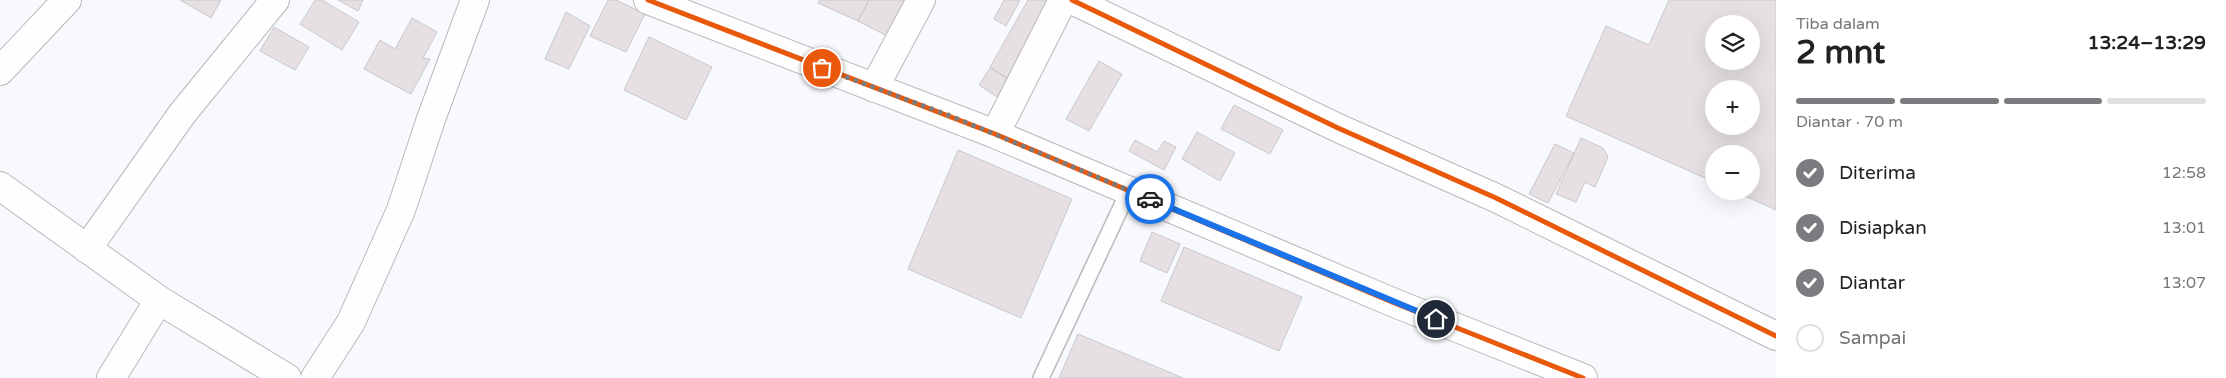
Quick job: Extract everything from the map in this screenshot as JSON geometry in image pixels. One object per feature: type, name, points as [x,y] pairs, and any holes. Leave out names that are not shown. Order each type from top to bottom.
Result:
[{"type":"street","points":[[0,71],[67,0]]},
{"type":"street","points":[[87,249],[182,114],[275,0]]},
{"type":"street","points":[[315,378],[351,322],[401,210],[431,119],[474,0]]},
{"type":"street","points":[[648,0],[685,7],[874,88],[995,134],[1392,302],[1583,378]]},
{"type":"street","points":[[874,88],[922,0]]},
{"type":"street","points":[[995,134],[1063,0]]},
{"type":"street","points":[[1072,0],[1321,120],[1496,198],[1776,336]]},
{"type":"street","points":[[0,186],[159,300],[287,378]]},
{"type":"street","points":[[111,378],[159,300]]},
{"type":"lane","points":[[1040,378],[1110,230],[1131,191]]},
{"type":"building","points":[[180,0],[221,0],[211,18]]},
{"type":"building","points":[[315,0],[322,0],[359,22],[342,50],[300,24]]},
{"type":"building","points":[[338,0],[363,0],[358,11]]},
{"type":"building","points":[[608,0],[616,0],[645,14],[626,52],[590,36]]},
{"type":"building","points":[[820,0],[869,0],[858,21],[818,3]]},
{"type":"building","points":[[869,0],[908,0],[889,37],[858,21]]},
{"type":"building","points":[[1004,0],[1020,0],[1006,26],[994,19]]},
{"type":"building","points":[[1028,0],[1055,0],[1011,80],[990,67]]},
{"type":"building","points":[[1669,0],[1776,0],[1776,210],[1754,200],[1760,200],[1760,145],[1705,145],[1705,178],[1566,116],[1606,26],[1649,45]]},
{"type":"building","points":[[566,12],[590,26],[569,69],[545,59]]},
{"type":"building","points":[[412,18],[437,32],[423,58],[430,59],[411,94],[364,69],[380,40],[395,49]]},
{"type":"building","points":[[274,27],[309,47],[295,70],[260,51]]},
{"type":"building","points":[[649,37],[712,67],[686,120],[624,90]]},
{"type":"building","points":[[1099,61],[1122,74],[1089,131],[1066,119]]},
{"type":"building","points":[[990,68],[1008,79],[997,97],[979,85]]},
{"type":"building","points":[[1234,105],[1283,130],[1270,154],[1221,129]]},
{"type":"building","points":[[1197,132],[1235,153],[1220,181],[1182,159]]},
{"type":"building","points":[[1581,138],[1603,148],[1608,157],[1595,187],[1585,182],[1576,202],[1556,194]]},
{"type":"building","points":[[1135,140],[1157,152],[1164,141],[1176,147],[1164,170],[1129,151]]},
{"type":"building","points":[[1555,144],[1574,153],[1548,203],[1529,194]]},
{"type":"building","points":[[958,150],[1072,199],[1021,318],[908,269]]},
{"type":"building","points":[[1152,232],[1180,244],[1167,273],[1140,261]]},
{"type":"building","points":[[1184,247],[1302,297],[1279,351],[1161,301]]},
{"type":"building","points":[[1078,334],[1183,378],[1059,378]]},
{"type":"cycle path","points":[[648,0],[995,134],[1392,302],[1583,378]]},
{"type":"cycle path","points":[[1072,0],[1338,128],[1496,198],[1776,336]]},
{"type":"way so far","points":[[822,68],[951,116],[1150,199]]},
{"type":"route","points":[[1150,199],[1436,319]]}]
